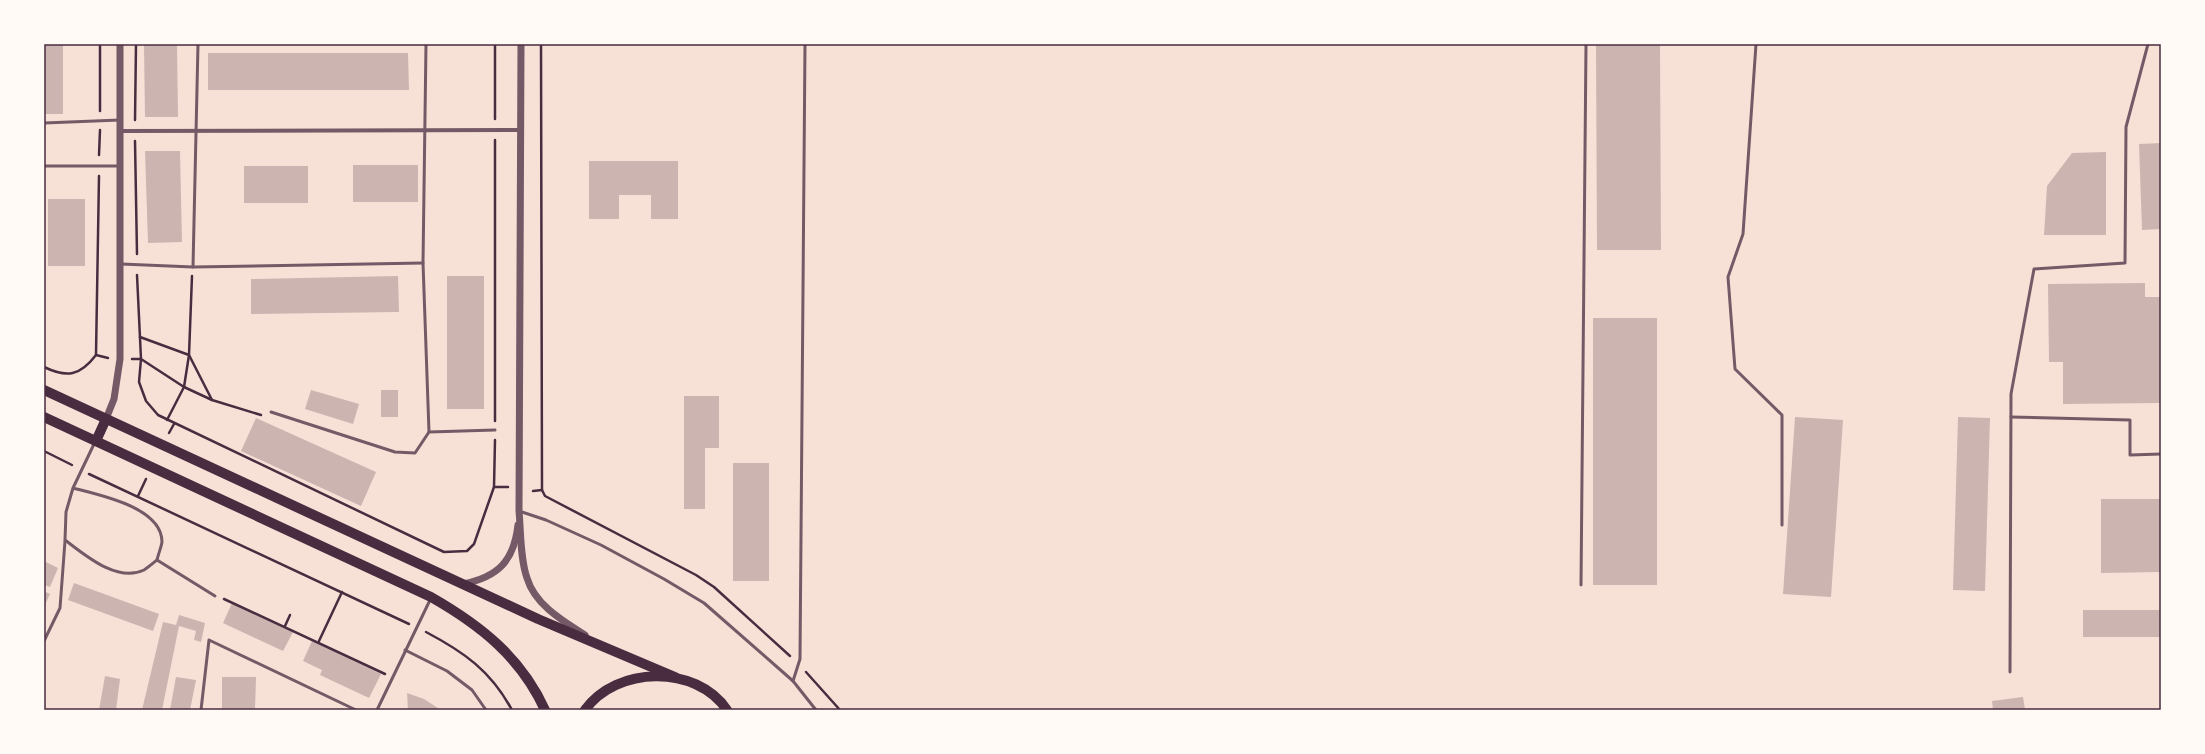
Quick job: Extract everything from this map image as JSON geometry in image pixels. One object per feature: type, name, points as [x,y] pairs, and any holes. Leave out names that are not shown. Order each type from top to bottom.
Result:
[{"type":"main road","points":[[44,390],[463,584],[695,685],[712,695],[727,710]]},
{"type":"main road","points":[[44,417],[431,597],[466,617],[495,641],[530,682],[545,710]]},
{"type":"main road","points":[[96,441],[106,419]]},
{"type":"main road","points":[[585,710],[590,703],[608,689],[626,680],[647,676],[675,677]]},
{"type":"street","points":[[106,419],[114,399],[120,359],[120,44]]},
{"type":"street","points":[[521,44],[519,511],[524,570],[530,587],[555,615],[596,642]]},
{"type":"street","points":[[120,131],[521,130]]},
{"type":"street","points":[[463,584],[480,580],[491,575],[505,562],[514,545],[519,511]]},
{"type":"lane","points":[[192,267],[197,131],[198,44]]},
{"type":"lane","points":[[271,412],[395,452],[415,453],[429,432],[423,263],[426,44]]},
{"type":"lane","points":[[794,680],[799,664],[805,44]]},
{"type":"lane","points":[[1581,585],[1586,44]]},
{"type":"lane","points":[[1756,44],[1742,234],[1728,277],[1735,369],[1782,415],[1782,525]]},
{"type":"lane","points":[[2010,672],[2011,394],[2034,268],[2125,263],[2126,127],[2148,44]]},
{"type":"lane","points":[[44,123],[120,120]]},
{"type":"lane","points":[[44,166],[120,166]]},
{"type":"lane","points":[[120,264],[192,267],[423,263]]},
{"type":"lane","points":[[2011,417],[2130,420],[2130,455],[2161,454]]},
{"type":"lane","points":[[429,432],[495,430]]},
{"type":"lane","points":[[44,641],[60,608],[66,512],[73,488],[96,441]]},
{"type":"lane","points":[[65,540],[100,566],[126,572],[143,570],[157,560],[162,542],[158,528],[144,513],[115,499],[73,488]]},
{"type":"lane","points":[[519,511],[546,520],[601,545],[698,599],[794,680],[816,710]]},
{"type":"lane","points":[[157,560],[215,596]]},
{"type":"lane","points":[[377,710],[431,597]]},
{"type":"lane","points":[[201,710],[208,640],[356,710]]},
{"type":"lane","points":[[405,650],[447,671],[472,690],[486,710]]},
{"type":"path","points":[[44,367],[59,374],[72,374],[89,364],[96,355],[100,44]]},
{"type":"path","points":[[136,44],[135,131],[137,264],[141,359],[139,382],[146,401],[158,415],[174,424],[444,552],[467,551],[474,544],[494,487],[495,44]]},
{"type":"path","points":[[541,44],[542,490],[545,496],[696,575],[714,587],[799,664],[840,710]]},
{"type":"path","points":[[167,420],[184,387],[189,355],[192,267]]},
{"type":"path","points":[[140,337],[189,355],[212,400]]},
{"type":"path","points":[[96,355],[109,358]]},
{"type":"path","points":[[132,359],[141,359],[184,387],[212,400],[263,415],[271,412]]},
{"type":"path","points":[[169,435],[174,424]]},
{"type":"path","points":[[44,451],[69,464]]},
{"type":"path","points":[[93,476],[408,623]]},
{"type":"path","points":[[138,496],[146,478]]},
{"type":"path","points":[[494,487],[511,487]]},
{"type":"path","points":[[533,491],[542,490]]},
{"type":"path","points":[[319,641],[342,592]]},
{"type":"path","points":[[231,601],[319,641],[392,677]]},
{"type":"path","points":[[286,626],[290,615]]},
{"type":"path","points":[[423,630],[452,645],[474,661],[493,681],[512,710]]},
{"type":"building","points":[[44,44],[63,44],[63,114],[44,114]]},
{"type":"building","points":[[144,44],[177,44],[178,117],[145,117]]},
{"type":"building","points":[[1596,44],[1660,44],[1661,250],[1597,250]]},
{"type":"building","points":[[208,53],[408,53],[409,90],[208,90]]},
{"type":"building","points":[[2161,143],[2161,229],[2142,230],[2139,144]]},
{"type":"building","points":[[145,151],[180,151],[182,242],[148,243]]},
{"type":"building","points":[[2106,152],[2106,235],[2044,235],[2047,186],[2072,153]]},
{"type":"building","points":[[589,161],[678,161],[678,219],[651,219],[651,195],[619,195],[619,219],[589,219]]},
{"type":"building","points":[[353,165],[418,165],[418,202],[353,202]]},
{"type":"building","points":[[244,166],[308,166],[308,203],[244,203]]},
{"type":"building","points":[[48,199],[85,199],[85,266],[48,266]]},
{"type":"building","points":[[398,276],[399,312],[251,314],[251,279]]},
{"type":"building","points":[[447,276],[484,276],[484,409],[447,409]]},
{"type":"building","points":[[2145,283],[2145,297],[2161,297],[2161,403],[2063,404],[2063,362],[2049,362],[2048,284]]},
{"type":"building","points":[[1593,318],[1657,318],[1657,585],[1593,585]]},
{"type":"building","points":[[311,390],[359,404],[353,424],[305,409]]},
{"type":"building","points":[[381,390],[398,390],[398,417],[381,417]]},
{"type":"building","points":[[684,396],[719,396],[719,448],[705,448],[705,509],[684,509]]},
{"type":"building","points":[[1795,417],[1843,420],[1831,597],[1783,594]]},
{"type":"building","points":[[1958,417],[1990,418],[1985,591],[1953,590]]},
{"type":"building","points":[[256,418],[376,472],[361,506],[241,451]]},
{"type":"building","points":[[733,463],[769,463],[769,581],[733,581]]},
{"type":"building","points":[[2101,499],[2161,499],[2161,572],[2101,573]]},
{"type":"building","points":[[44,561],[58,568],[50,587],[44,585]]},
{"type":"building","points":[[74,583],[159,614],[153,631],[68,600]]},
{"type":"building","points":[[44,591],[50,594],[44,607]]},
{"type":"building","points":[[232,603],[293,632],[283,651],[223,623]]},
{"type":"building","points":[[2083,610],[2161,610],[2161,637],[2083,637]]},
{"type":"building","points":[[179,615],[205,623],[201,642],[194,640],[196,631],[179,626],[162,710],[142,710],[163,622],[176,625]]},
{"type":"building","points":[[312,641],[381,674],[369,698],[320,675],[322,670],[303,661]]},
{"type":"building","points":[[105,676],[120,679],[116,710],[99,710]]},
{"type":"building","points":[[176,677],[196,680],[190,710],[170,710]]},
{"type":"building","points":[[222,677],[256,677],[255,710],[222,710]]},
{"type":"building","points":[[407,693],[424,699],[441,710],[408,710]]},
{"type":"building","points":[[2023,697],[2025,710],[1993,710],[1992,701]]}]
